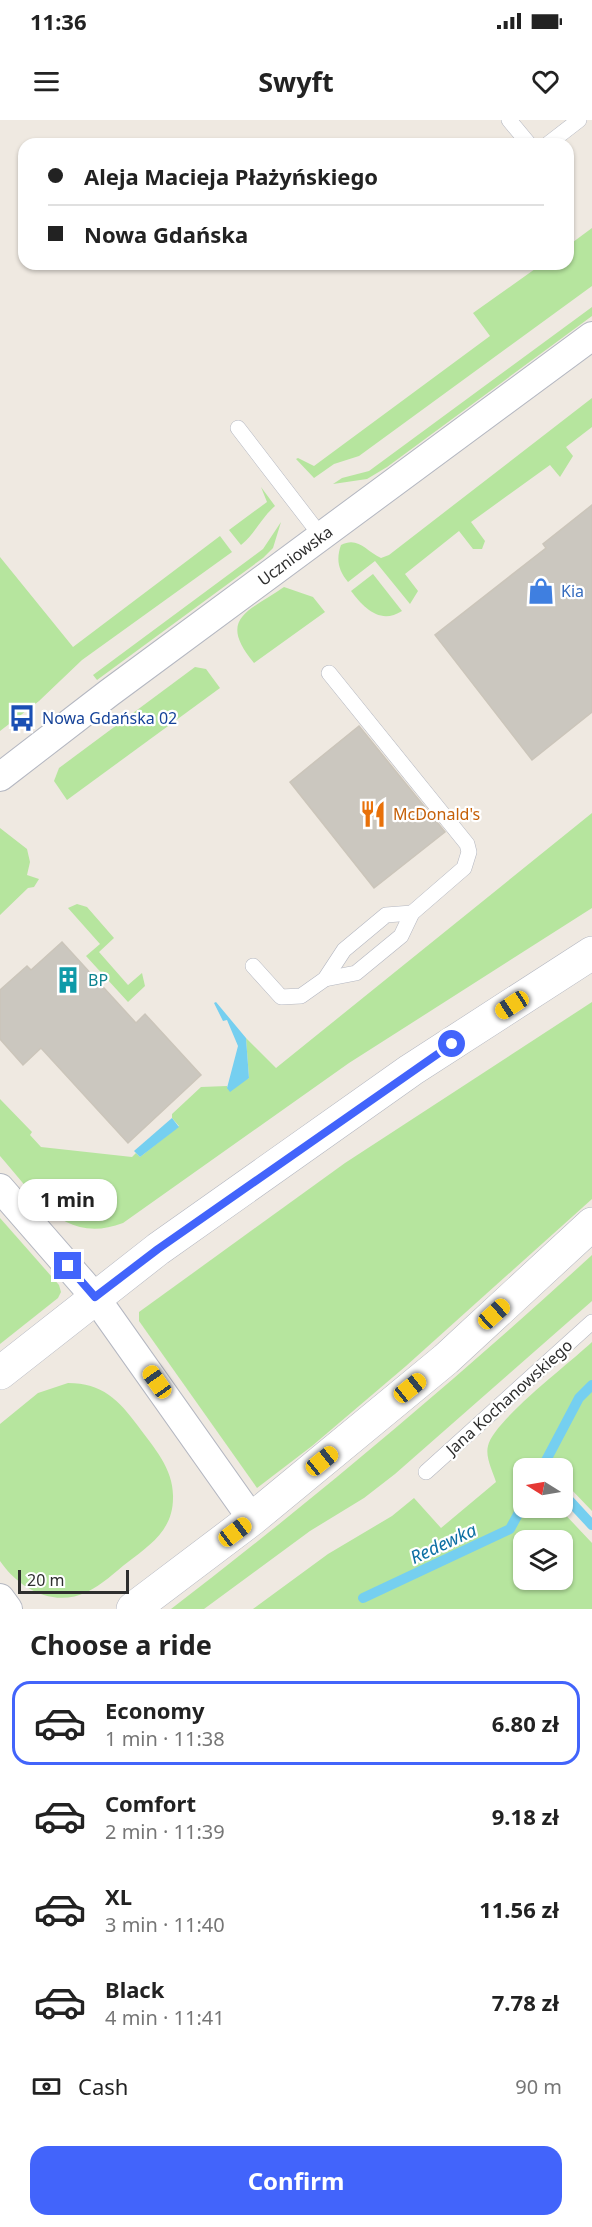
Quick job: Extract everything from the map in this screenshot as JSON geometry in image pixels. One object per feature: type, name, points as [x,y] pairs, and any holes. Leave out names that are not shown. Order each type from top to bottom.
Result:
[{"type":"main road","points":[[0,1372],[158,1249],[411,1070],[592,953]]},
{"type":"main road","points":[[133,1609],[252,1519],[446,1359],[592,1224]]},
{"type":"street","name":"Uczniowska","points":[[0,777],[592,336]]},
{"type":"street","points":[[0,1188],[95,1297],[252,1519]]},
{"type":"street","points":[[0,1598],[8,1609]]},
{"type":"lane","points":[[509,120],[524,138]]},
{"type":"lane","points":[[556,138],[579,120]]},
{"type":"lane","points":[[238,428],[321,536]]},
{"type":"lane","points":[[325,979],[356,974],[401,936],[412,913],[465,868],[469,852],[467,844],[329,673]]},
{"type":"lane","points":[[252,966],[274,992],[281,996],[301,996],[325,979],[344,950],[386,915],[412,913]]},
{"type":"lane","name":"Jana Kochanowskiego","points":[[426,1472],[592,1322]]},
{"type":"green space","points":[[592,228],[592,286],[359,456],[334,464],[314,478],[296,459],[314,466],[490,336],[473,313],[534,270],[574,270],[574,241]]},
{"type":"green space","points":[[592,307],[592,316],[387,467],[367,479],[333,484],[342,478],[369,471]]},
{"type":"green space","points":[[592,398],[592,427],[566,447],[573,456],[560,477],[550,465],[471,522],[485,541],[482,549],[473,549],[459,531],[405,574],[418,591],[410,604],[375,561],[348,582],[345,578],[339,564],[341,545],[357,543],[381,558],[389,555]]},
{"type":"green space","points":[[261,487],[275,506],[241,545],[229,530],[267,502]]},
{"type":"green space","points":[[281,522],[273,548],[263,558],[97,680],[93,675],[263,549]]},
{"type":"green space","points":[[220,536],[232,552],[82,660],[39,701],[0,731],[0,557],[73,647]]},
{"type":"green space","points":[[373,574],[402,611],[387,616],[373,613],[351,591]]},
{"type":"green space","points":[[284,587],[313,597],[325,612],[254,663],[243,648],[238,636],[238,626],[249,610]]},
{"type":"green space","points":[[195,667],[206,669],[220,688],[67,800],[54,781],[59,768]]},
{"type":"green space","points":[[592,813],[592,908],[349,1063],[123,1223],[102,1228],[83,1228],[67,1222],[52,1213],[38,1200],[0,1156],[0,1099],[32,1132],[30,1135],[41,1147],[132,1157],[136,1153],[140,1157],[179,1126],[172,1118],[172,1114],[201,1087],[227,1086],[227,1088],[249,1078],[246,1038],[276,1068]]},
{"type":"green space","points":[[0,828],[27,849],[30,862],[27,875],[39,879],[34,887],[28,888],[0,915]]},
{"type":"green space","points":[[77,904],[87,907],[114,938],[99,952],[128,985],[142,973],[145,986],[128,1002],[86,956],[100,944],[68,908]]},
{"type":"green space","points":[[592,1002],[592,1199],[406,1366],[312,1446],[257,1488],[139,1321],[139,1312],[345,1163]]},
{"type":"green space","points":[[0,1218],[59,1285],[61,1292],[58,1298],[0,1344]]},
{"type":"green space","points":[[592,1255],[592,1301],[395,1474],[364,1498],[310,1531],[204,1609],[171,1609],[386,1436]]},
{"type":"green space","points":[[592,1342],[592,1511],[573,1491],[573,1458],[513,1458],[513,1518],[568,1518],[592,1543],[592,1609],[253,1609],[328,1554],[392,1516],[414,1498],[441,1528],[496,1482],[488,1460],[488,1446],[503,1422]]},
{"type":"green space","points":[[68,1383],[91,1386],[100,1390],[124,1408],[167,1468],[173,1498],[172,1509],[165,1528],[152,1543],[93,1589],[62,1598],[50,1597],[27,1587],[17,1580],[0,1561],[0,1424],[38,1393]]},
{"type":"water","points":[[216,1002],[246,1038],[249,1078],[230,1092],[227,1088],[238,1046],[227,1020],[223,1021],[214,1003]]},
{"type":"water","points":[[172,1118],[179,1127],[140,1157],[134,1151]]},
{"type":"building","name":"Kia","points":[[592,505],[592,712],[532,760],[435,635],[546,548],[543,544]]},
{"type":"building","name":"McDonald's","points":[[359,726],[445,832],[374,888],[290,782]]},
{"type":"building","points":[[62,942],[136,1023],[145,1014],[201,1075],[128,1143],[41,1048],[23,1065],[0,1039],[0,990],[27,966],[31,970]]},
{"type":"waterway","name":"Redewka","points":[[547,1458],[579,1398],[592,1385]]},
{"type":"waterway","points":[[573,1505],[592,1525]]},
{"type":"waterway","name":"Redewka","points":[[363,1598],[510,1529],[516,1518]]},
{"type":"place","name":"Kia","points":[[541,591]]},
{"type":"place","name":"Nowa Gdańska 02","points":[[22,718]]},
{"type":"place","name":"McDonald's","points":[[373,814]]},
{"type":"place","name":"BP","points":[[68,980]]},
{"type":"route","points":[[68,1266],[95,1297],[158,1249],[411,1070],[452,1044]]}]
